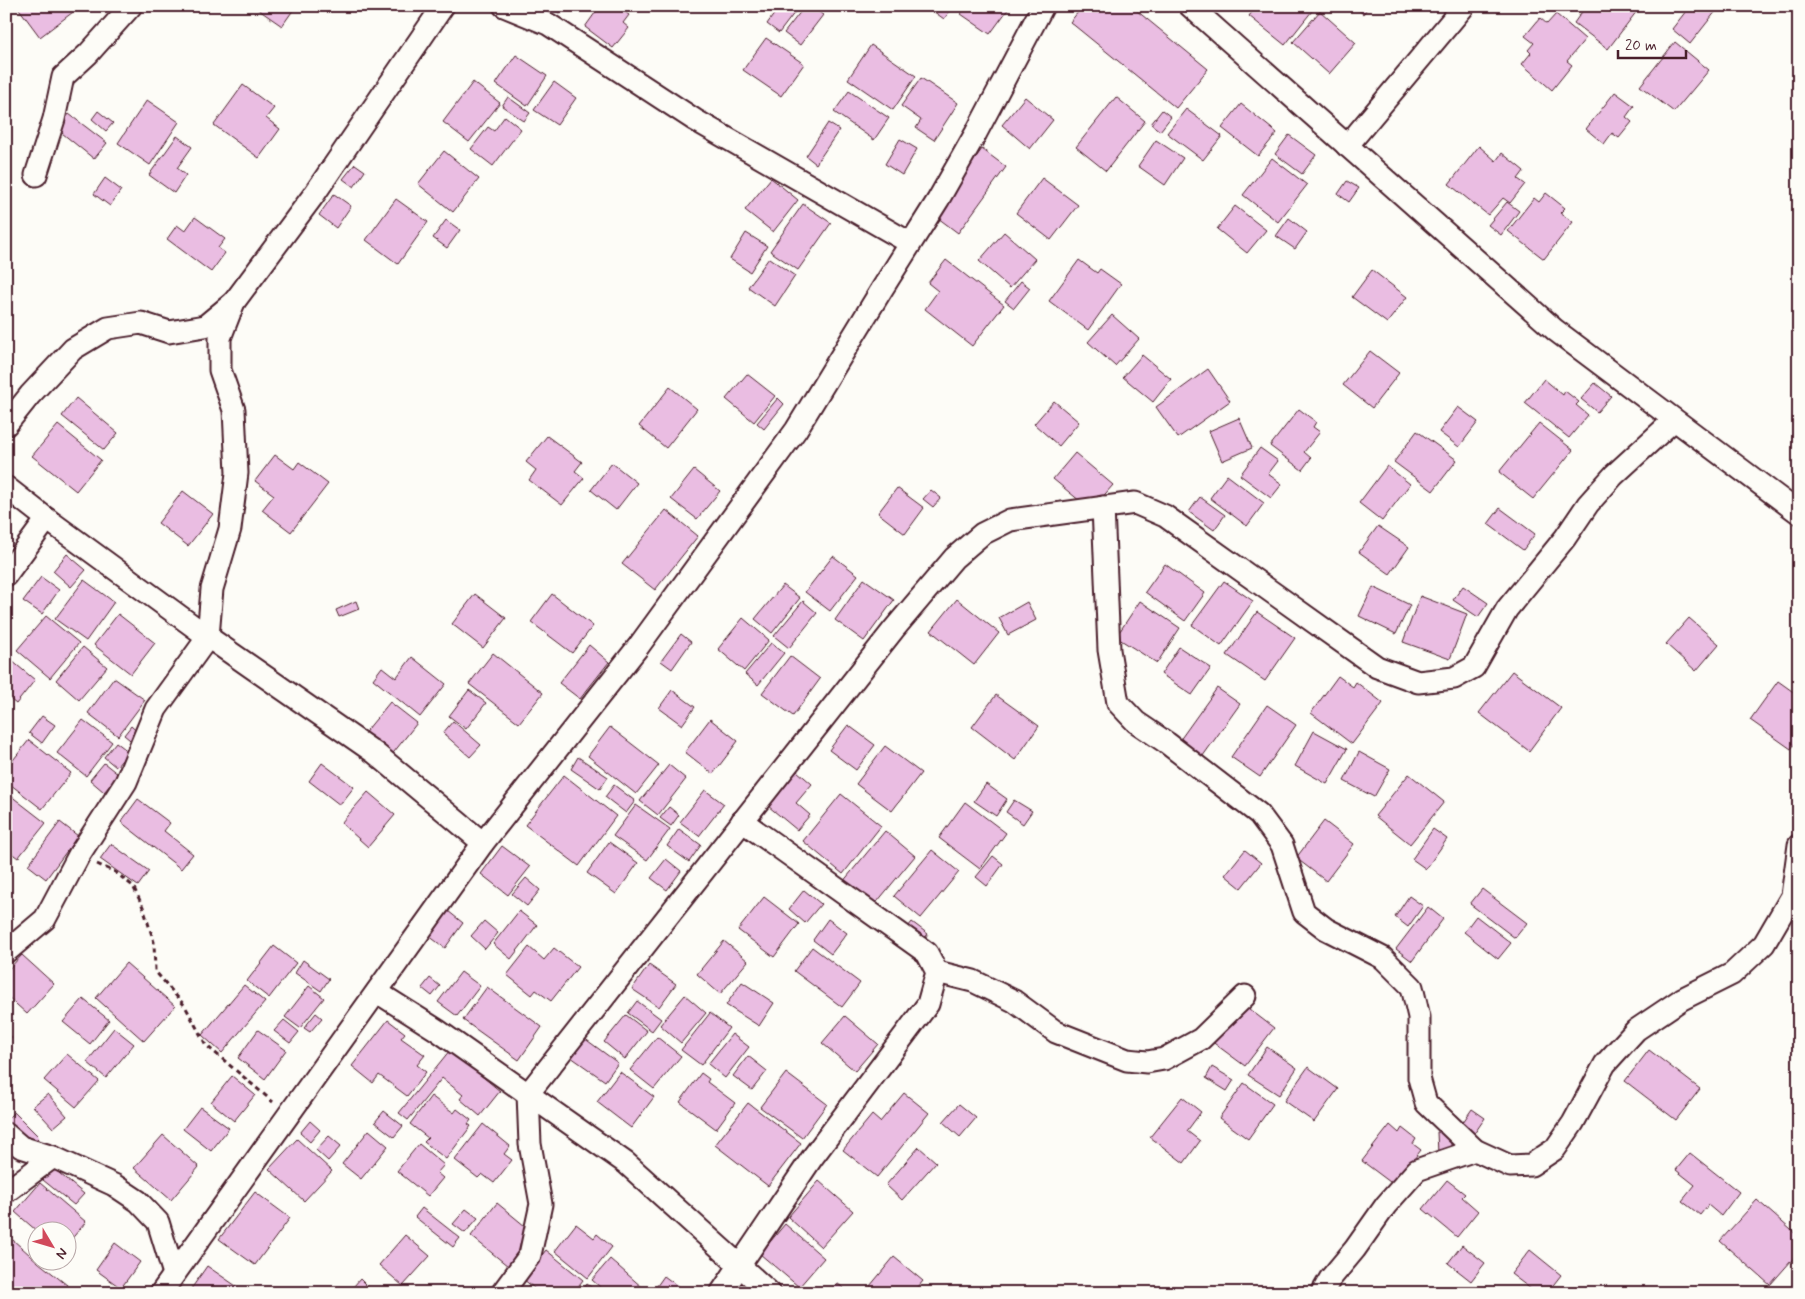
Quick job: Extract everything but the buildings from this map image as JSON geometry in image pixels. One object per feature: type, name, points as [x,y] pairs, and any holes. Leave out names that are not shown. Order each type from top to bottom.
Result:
[{"type":"street","points":[[36,175],[54,119],[63,77],[88,54],[131,6]]},
{"type":"street","points":[[6,425],[30,395],[74,349],[108,328],[141,323],[169,332],[205,326],[234,302],[313,196],[443,6]]},
{"type":"street","points":[[504,6],[548,24],[696,120],[910,243]]},
{"type":"street","points":[[161,1293],[484,843],[638,648],[790,438],[938,200],[976,133],[1043,6]]},
{"type":"street","points":[[1190,6],[1555,330],[1799,513]]},
{"type":"street","points":[[1347,146],[1464,6]]},
{"type":"street","points":[[6,952],[45,920],[79,855],[126,782],[156,709],[208,637],[212,589],[230,529],[237,473],[234,410],[220,370],[220,338],[234,302]]},
{"type":"street","points":[[502,1293],[530,1255],[541,1204],[530,1144],[528,1094],[894,629],[954,558],[982,534],[1010,520],[1136,502],[1165,516],[1377,667],[1418,682],[1454,678],[1474,667],[1507,609],[1565,538],[1588,504],[1614,475],[1674,420]]},
{"type":"street","points":[[6,487],[46,519],[208,637],[375,753],[484,843]]},
{"type":"street","points":[[1103,507],[1109,650],[1118,703],[1136,722],[1182,754],[1259,814],[1282,845],[1304,912],[1326,929],[1383,958],[1412,987],[1420,1017],[1420,1078],[1426,1104],[1475,1150],[1510,1166],[1531,1165],[1555,1149],[1573,1123],[1605,1064],[1636,1030],[1682,999],[1732,974],[1764,944],[1792,896],[1799,845]]},
{"type":"street","points":[[6,575],[46,519]]},
{"type":"street","points":[[721,1293],[812,1158],[928,1004],[937,972],[927,953],[742,821]]},
{"type":"street","points":[[937,972],[973,981],[1014,1001],[1056,1032],[1127,1060],[1147,1062],[1164,1060],[1202,1039],[1245,996]]},
{"type":"street","points":[[377,992],[437,1030],[626,1163],[770,1293]]},
{"type":"street","points":[[6,1134],[21,1147],[53,1156],[114,1184],[138,1201],[158,1222],[174,1274]]},
{"type":"street","points":[[1322,1293],[1330,1279],[1356,1249],[1386,1206],[1417,1170],[1475,1150]]},
{"type":"street","points":[[6,1192],[53,1156]]},
{"type":"path","points":[[79,855],[115,872],[133,886],[143,907],[154,942],[155,971],[185,1006],[206,1045],[289,1115]]}]
